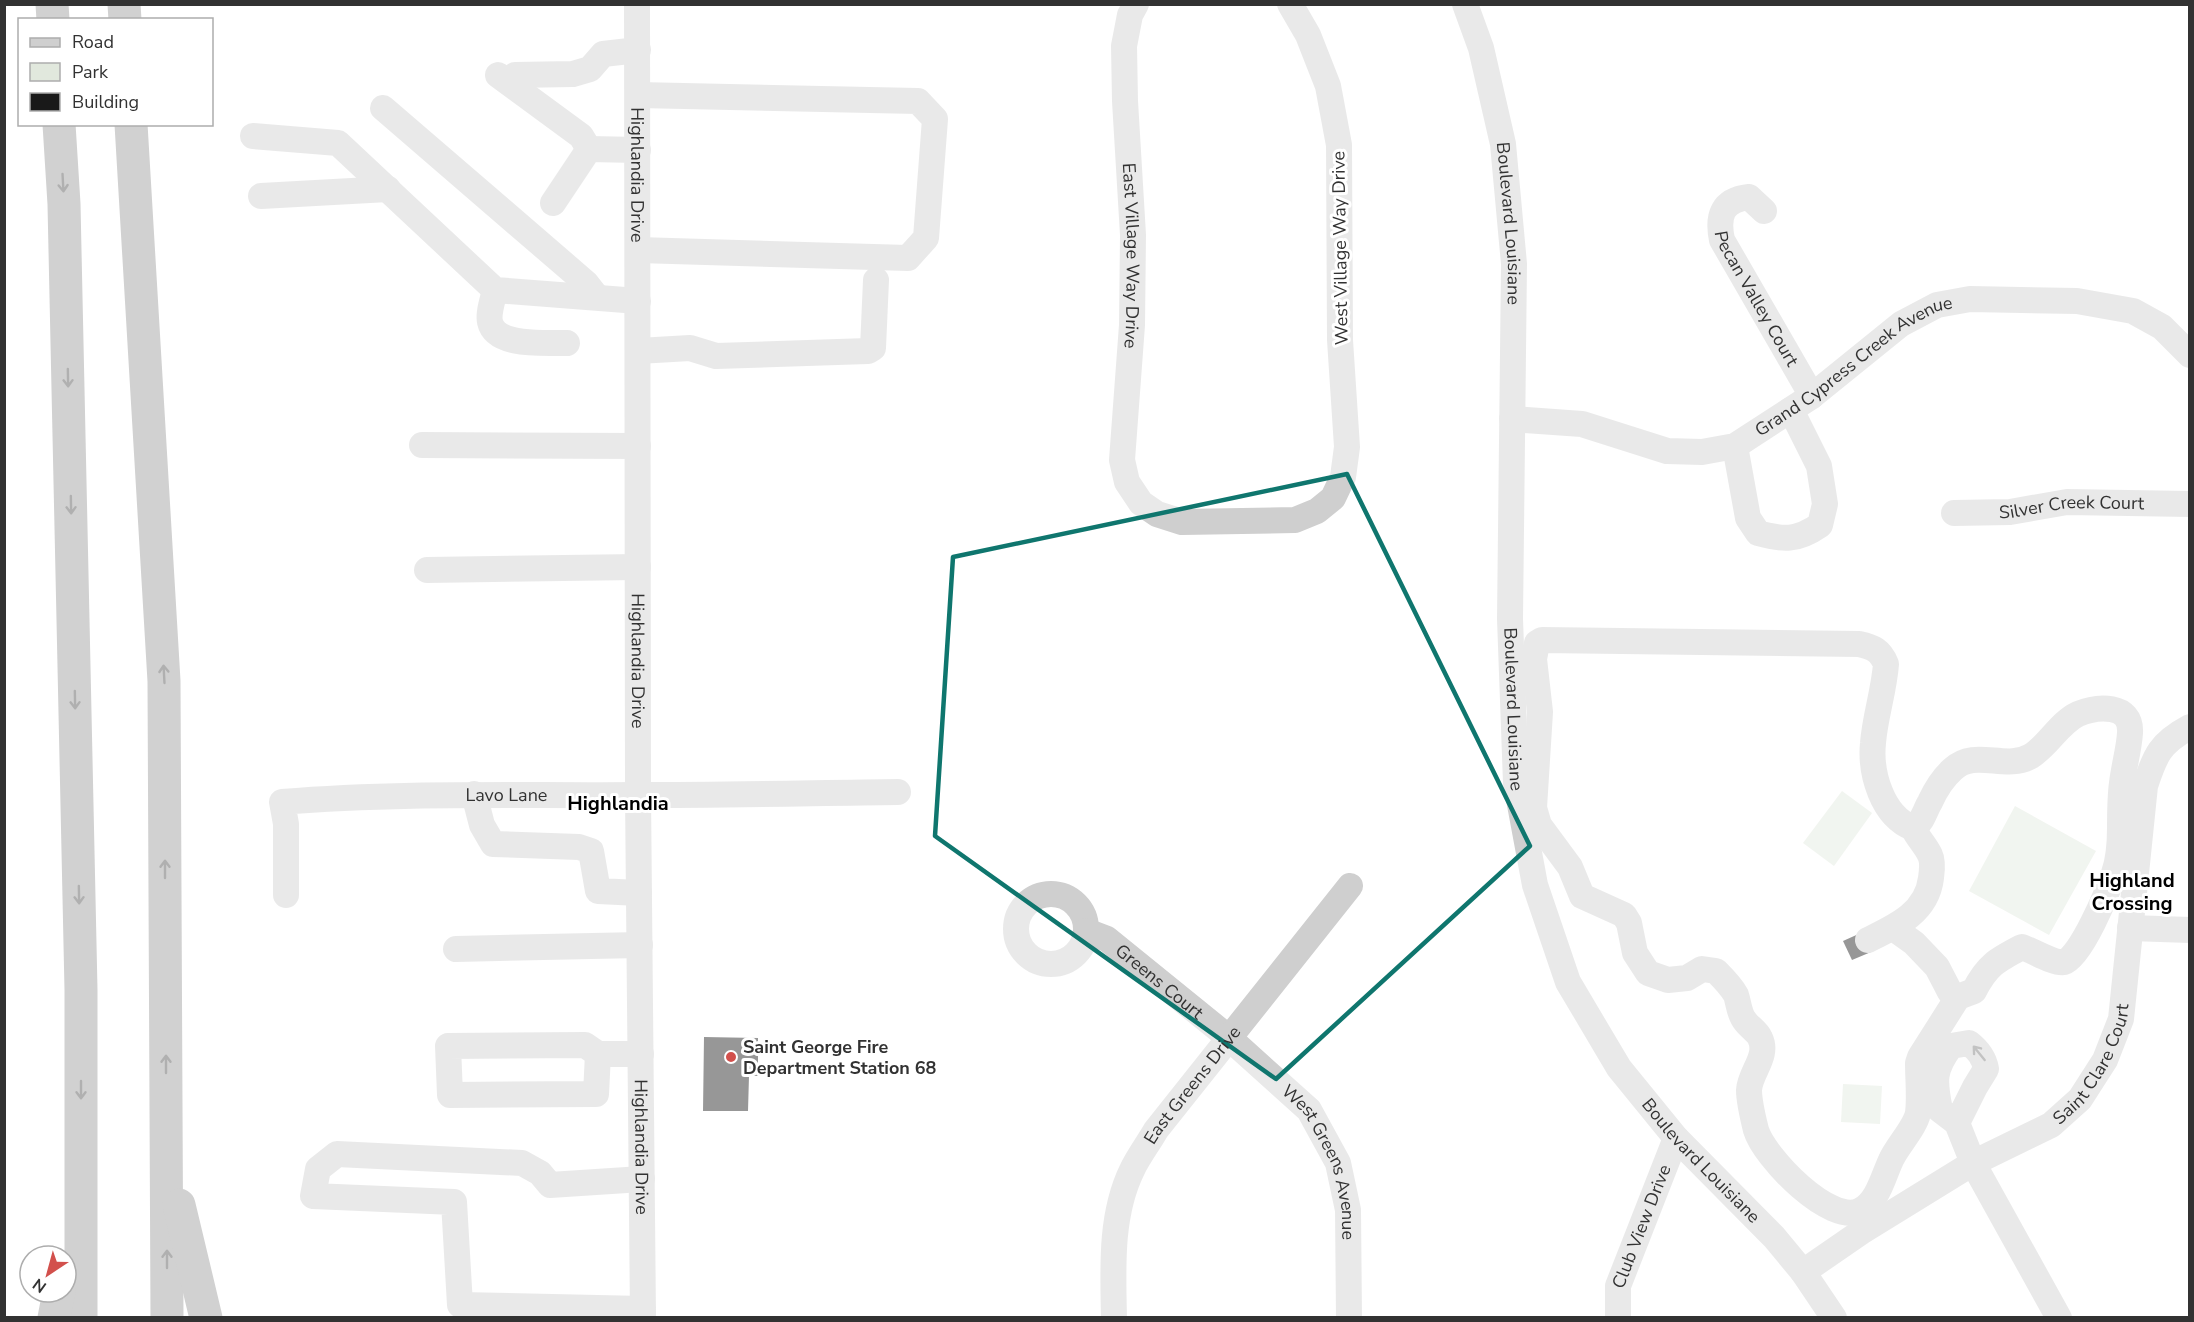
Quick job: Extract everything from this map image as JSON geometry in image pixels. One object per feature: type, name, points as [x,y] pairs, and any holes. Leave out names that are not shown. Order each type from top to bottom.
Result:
[{"type":"highway","points":[[60,126],[81,990],[81,1317]]},
{"type":"highway","points":[[131,126],[164,681],[167,1317]]},
{"type":"highway","points":[[166,1151],[206,1317]]},
{"type":"highway","points":[[70,1244],[81,1191]]},
{"type":"street","name":"Highlandia Drive","points":[[637,4],[638,795],[643,1313]]},
{"type":"street","name":"East Village Way Drive","points":[[1136,4],[1130,15],[1124,46],[1133,235],[1132,326],[1122,460],[1127,482],[1142,503],[1157,514],[1182,522],[1295,520],[1317,511],[1334,498]]},
{"type":"street","name":"West Village Way Drive","points":[[1290,4],[1308,35],[1328,86],[1339,145],[1340,340],[1347,447],[1343,477],[1334,498]]},
{"type":"street","name":"Boulevard Louisiane","points":[[1465,4],[1481,48],[1503,144],[1515,264],[1510,619],[1516,783],[1535,885],[1568,982],[1619,1068],[1676,1138],[1774,1237],[1803,1272],[1834,1317]]},
{"type":"street","points":[[589,149],[580,136],[507,75],[573,74],[590,69],[603,54],[638,50]]},
{"type":"street","points":[[638,95],[918,101],[935,119],[926,238],[908,258],[638,250]]},
{"type":"street","points":[[383,108],[585,283],[597,297]]},
{"type":"street","points":[[253,136],[338,143],[495,290],[638,301]]},
{"type":"street","points":[[589,149],[638,150]]},
{"type":"street","points":[[553,204],[589,149]]},
{"type":"street","points":[[261,196],[388,189]]},
{"type":"street","name":"Pecan Valley Court","points":[[1764,211],[1749,197],[1735,199],[1724,209],[1719,223],[1722,240],[1812,396]]},
{"type":"street","points":[[638,351],[690,348],[716,356],[868,351],[873,348],[876,280]]},
{"type":"street","points":[[495,290],[489,321],[494,332],[511,341],[567,343]]},
{"type":"street","name":"Grand Cypress Creek Avenue","points":[[1512,419],[1582,424],[1667,451],[1701,452],[1735,446],[1812,396],[1901,324],[1937,305],[1970,299],[2077,301],[2133,311],[2162,327],[2190,355]]},
{"type":"street","points":[[1735,446],[1748,518],[1758,533],[1779,538],[1805,536],[1820,525],[1825,504],[1819,466],[1791,410]]},
{"type":"street","points":[[422,445],[638,446]]},
{"type":"street","name":"Silver Creek Court","points":[[1954,513],[2010,512],[2067,502],[2190,504]]},
{"type":"street","points":[[427,570],[638,567]]},
{"type":"street","points":[[1868,940],[1893,928],[1922,906],[1931,881],[1931,856],[1912,828],[1898,821],[1878,786],[1873,744],[1886,664],[1882,655],[1875,648],[1859,644],[1542,640],[1537,643],[1534,659],[1540,712],[1533,794],[1539,825],[1570,867],[1582,896],[1624,915],[1629,923],[1635,953],[1648,973],[1668,980],[1687,978],[1702,969],[1716,971],[1728,984],[1736,996],[1745,1021],[1761,1038],[1760,1061],[1751,1080],[1749,1091],[1760,1141],[1787,1176],[1824,1204],[1854,1213],[1871,1202],[1892,1157],[1918,1113],[1920,1057],[1958,998],[1974,992],[1981,976],[1996,960],[2022,947],[2057,962],[2065,962],[2076,952],[2087,936],[2116,867],[2120,837],[2120,797],[2130,732],[2127,720],[2120,711],[2109,707],[2087,711],[2067,722],[2031,756],[2001,763],[1976,759],[1954,767],[1930,802],[1921,821],[1912,828]]},
{"type":"street","name":"Saint Clare Court","points":[[1803,1272],[1861,1232],[1973,1163],[2050,1125],[2080,1099],[2105,1060],[2121,1018],[2145,786],[2154,756],[2174,736],[2190,727]]},
{"type":"street","name":"Lavo Lane","points":[[286,895],[286,824],[282,802],[336,797],[474,794],[898,792]]},
{"type":"street","points":[[474,794],[482,825],[493,844],[579,847],[591,851],[598,891],[639,893]]},
{"type":"street","name":"East Greens Drive","points":[[1114,1317],[1113,1259],[1118,1213],[1131,1171],[1156,1130],[1350,886]]},
{"type":"street","points":[[1893,928],[1914,943],[1937,967],[1950,992],[1958,998]]},
{"type":"street","points":[[2130,928],[2190,930]]},
{"type":"street","name":"Greens Court","points":[[1086,931],[1107,939],[1229,1038]]},
{"type":"street","points":[[456,949],[640,945]]},
{"type":"street","name":"West Greens Avenue","points":[[1229,1038],[1309,1110],[1338,1163],[1348,1210],[1349,1317]]},
{"type":"street","points":[[598,1054],[596,1094],[450,1095],[448,1046],[585,1045],[598,1054],[641,1054]]},
{"type":"street","points":[[1957,1123],[1973,1163],[2059,1317]]},
{"type":"street","name":"Club View Drive","points":[[1618,1317],[1618,1286],[1676,1138]]},
{"type":"street","points":[[642,1179],[550,1185],[540,1173],[522,1164],[337,1154],[318,1169],[313,1196],[454,1202],[460,1305],[643,1313]]},
{"type":"highlighted area","points":[[1347,474],[1530,846],[1276,1079],[935,836],[953,557]]},
{"type":"green space","points":[[1842,791],[1872,813],[1834,866],[1803,843]]},
{"type":"green space","points":[[2015,806],[2096,851],[2049,935],[1969,891]]},
{"type":"green space","points":[[1843,1084],[1882,1086],[1880,1124],[1841,1122]]},
{"type":"building","points":[[1863,932],[1871,952],[1852,960],[1843,941]]},
{"type":"building","name":"Saint George Fire Department Station 68","points":[[704,1037],[758,1038],[758,1076],[749,1076],[748,1111],[703,1111]]},
{"type":"place","name":"Saint George Fire Department Station 68","points":[[731,1057]]},
{"type":"district","name":"Highlandia","points":[[618,803]]},
{"type":"district","name":"Highland Crossing","points":[[2132,892]]}]
